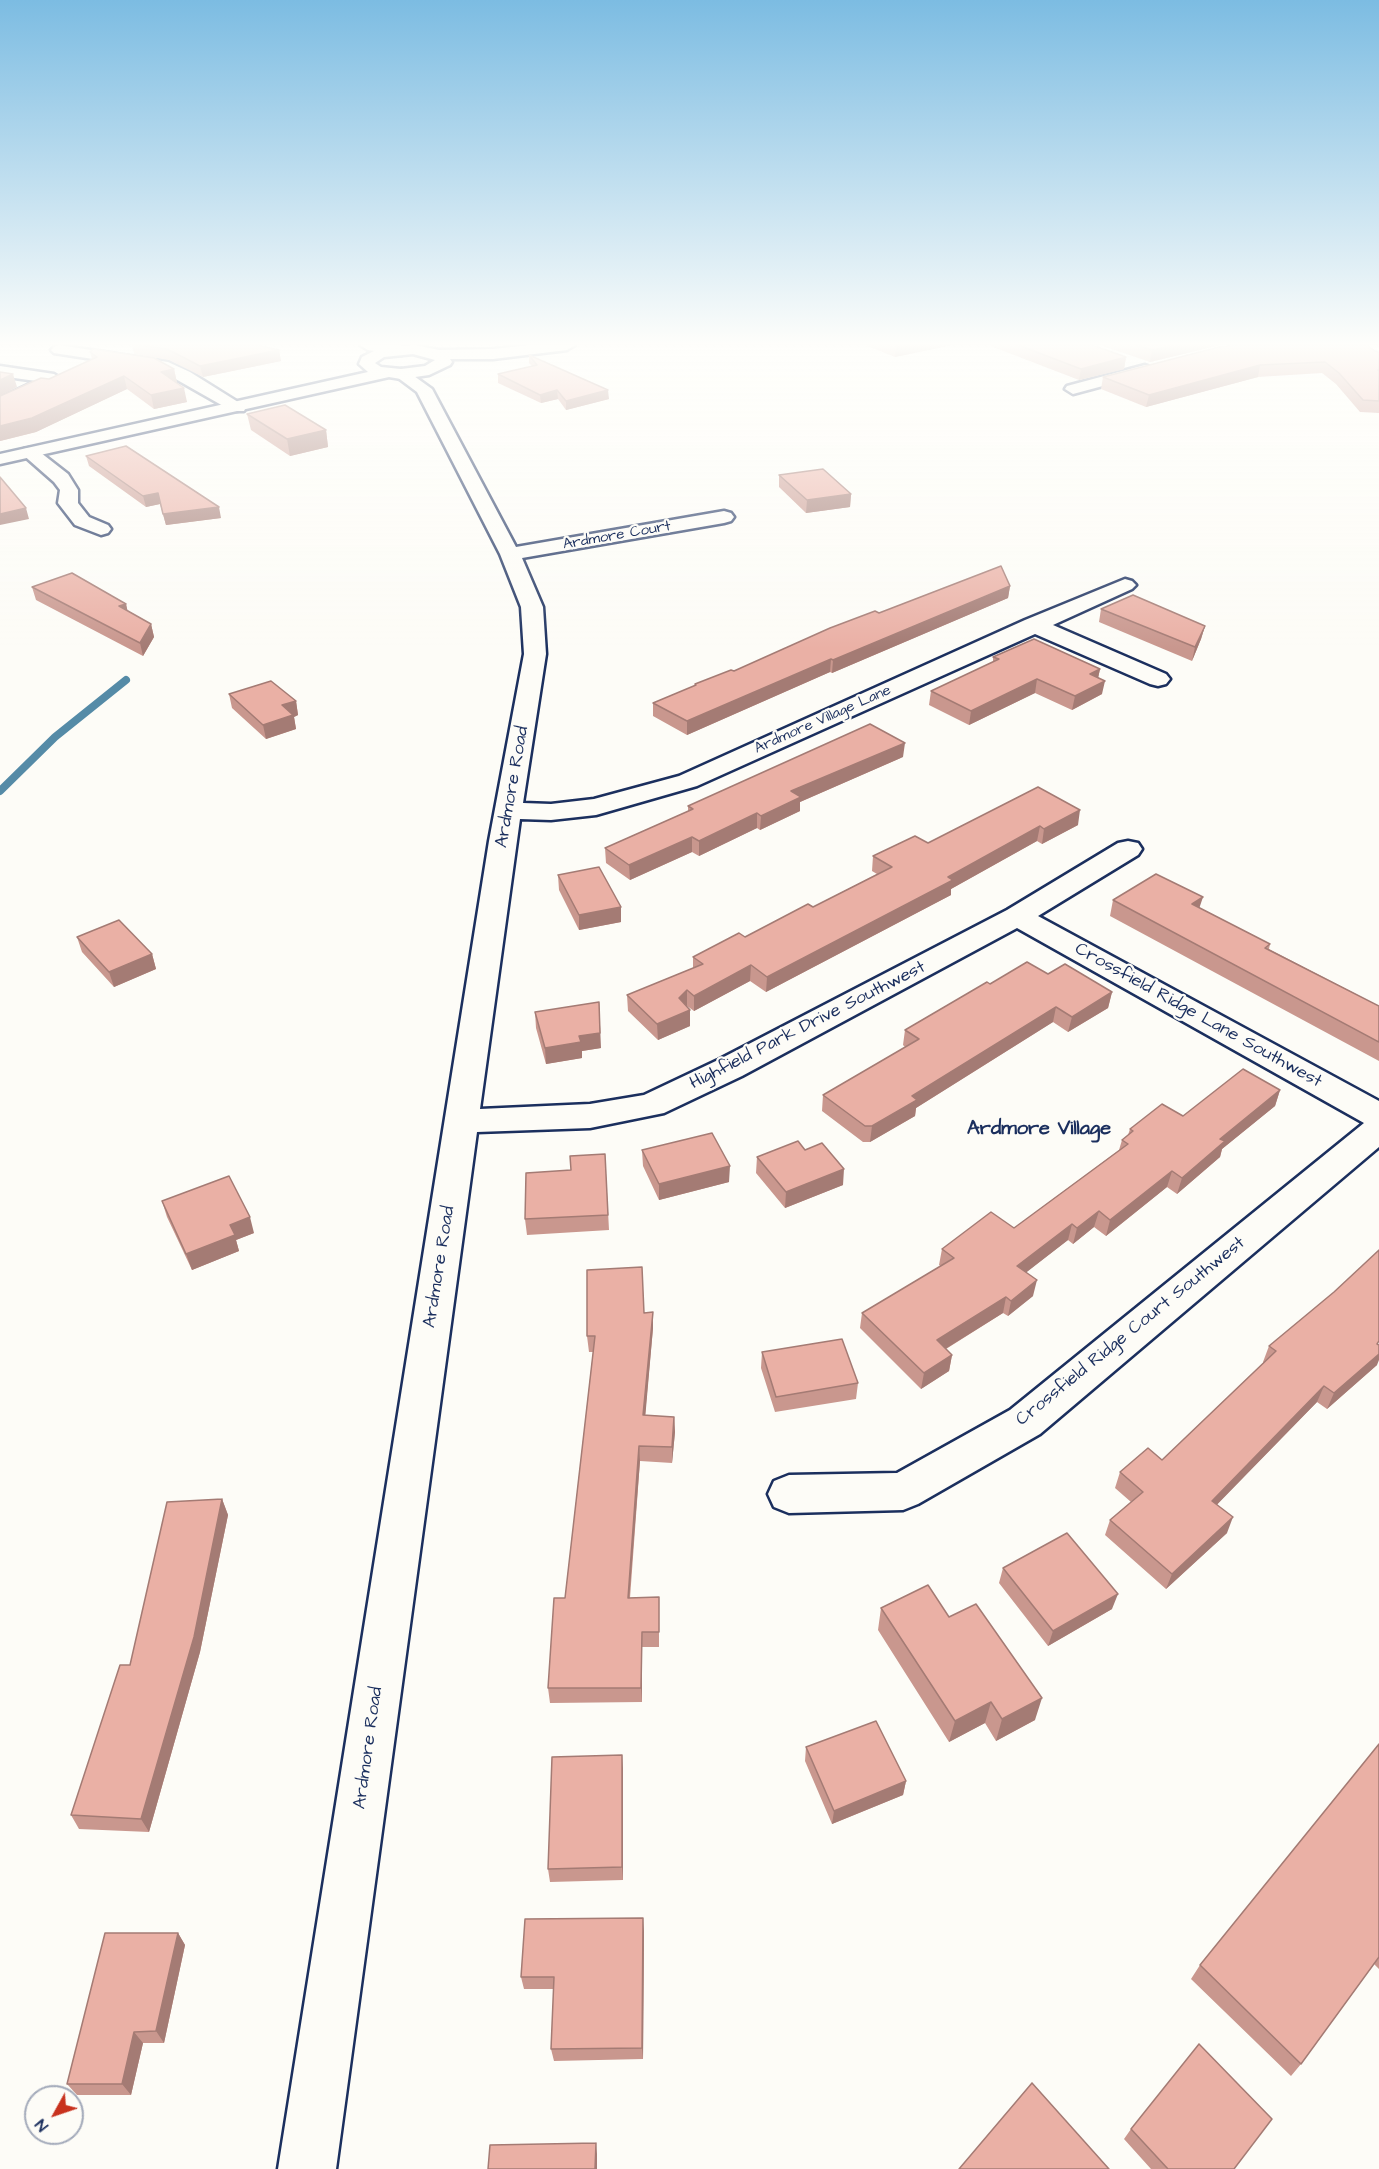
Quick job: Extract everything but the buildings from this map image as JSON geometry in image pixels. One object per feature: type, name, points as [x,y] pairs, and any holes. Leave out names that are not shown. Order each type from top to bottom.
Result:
[{"type":"street","points":[[0,459],[61,446]]},
{"type":"street","name":"Ardmore Road","points":[[307,2169],[509,812],[535,654],[532,607],[510,554],[457,446]]},
{"type":"street","points":[[30,453],[61,478],[69,490],[68,504],[82,521],[101,529]]},
{"type":"street","name":"Ardmore Court","points":[[510,554],[724,517]]},
{"type":"street","name":"Ardmore Village Lane","points":[[509,812],[552,812],[596,807],[688,782],[1125,585]]},
{"type":"street","points":[[1033,625],[1158,679]]},
{"type":"street","name":"Highfield Park Drive Southwest","points":[[463,1121],[590,1116],[652,1105],[730,1068],[1017,916],[1128,849]]},
{"type":"street","name":"Crossfield Ridge Lane Southwest","points":[[1017,916],[1379,1116]]},
{"type":"street","name":"Crossfield Ridge Court Southwest","points":[[789,1494],[903,1491],[1025,1422],[1379,1129]]},
{"type":"waterway","points":[[0,791],[55,737],[126,680]]},
{"type":"district","name":"Ardmore Village","points":[[1039,1130]]}]
